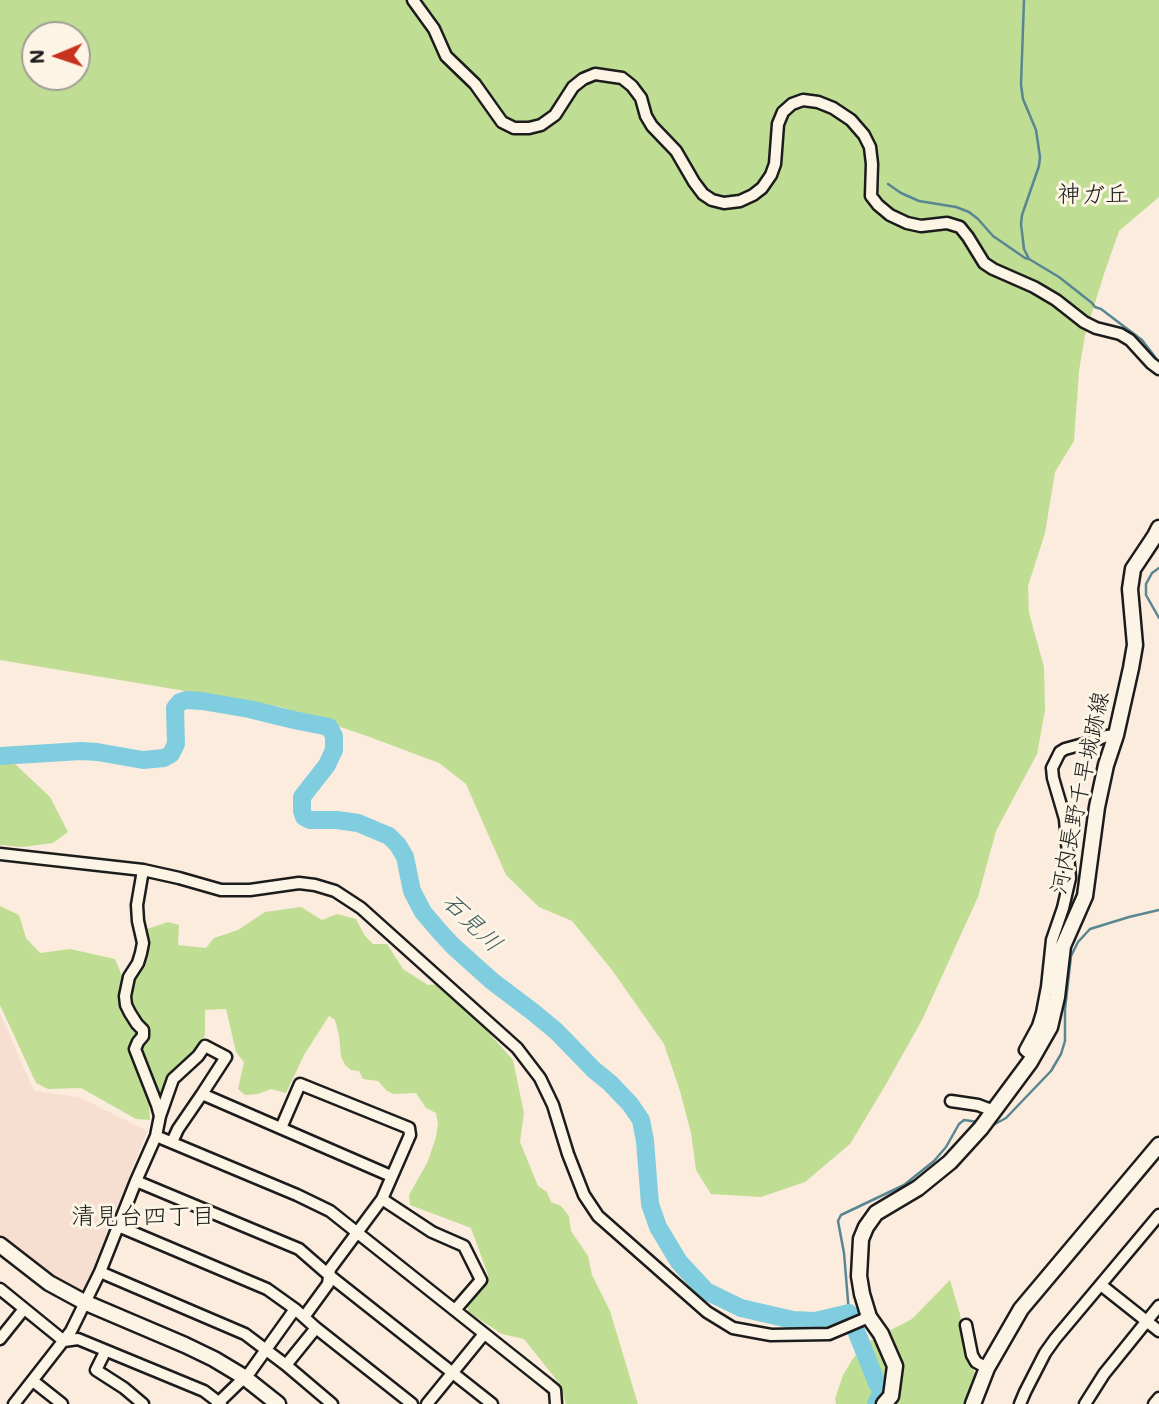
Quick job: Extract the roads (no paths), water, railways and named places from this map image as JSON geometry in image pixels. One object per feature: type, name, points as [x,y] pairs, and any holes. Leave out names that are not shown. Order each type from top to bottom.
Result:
[{"type":"main road","name":"河内長野千早城跡線","points":[[884,1404],[891,1396],[895,1366],[881,1334],[869,1317],[862,1294],[859,1276],[861,1239],[876,1213],[918,1188],[950,1162],[988,1119],[1030,1062],[1050,1027],[1058,997],[1063,946],[1085,896],[1097,807],[1135,645],[1130,589],[1133,569],[1159,528]]},
{"type":"main road","points":[[973,1404],[986,1368],[1021,1309],[1159,1145]]},
{"type":"main road","points":[[0,1245],[49,1283],[84,1302],[185,1345],[244,1377],[278,1404]]},
{"type":"street","points":[[413,0],[434,29],[446,56],[475,84],[502,122],[514,128],[529,128],[541,124],[555,115],[573,87],[583,79],[595,74],[622,78],[641,98],[652,126],[676,151],[702,194],[712,200],[724,203],[740,201],[762,188],[775,164],[778,124],[783,112],[792,104],[803,100],[833,108],[851,120],[864,135],[870,147],[872,164],[871,196],[890,215],[921,226],[947,223],[960,228],[984,263],[1056,300],[1084,322],[1130,340],[1159,369]]},
{"type":"street","points":[[1050,1027],[1041,1032],[1027,1052],[1025,1050],[1042,1013],[1052,940],[1070,878],[1065,820],[1052,768],[1065,748],[1116,735]]},
{"type":"street","points":[[0,854],[143,870],[221,890],[250,890],[299,883],[335,891],[350,899],[517,1048],[540,1078],[553,1105],[584,1195],[598,1216],[706,1312],[733,1328],[771,1335],[829,1334],[869,1317]]},
{"type":"street","points":[[143,870],[137,905],[143,943],[138,963],[129,976],[125,996],[130,1013],[143,1030],[143,1036],[135,1049],[160,1116]]},
{"type":"street","points":[[14,1404],[71,1331],[100,1272],[156,1136],[173,1079],[205,1046],[226,1057],[172,1142]]},
{"type":"street","points":[[281,1128],[300,1084],[409,1128],[410,1135],[382,1199],[330,1269],[328,1284],[304,1317]]},
{"type":"street","points":[[202,1094],[391,1176]]},
{"type":"street","points":[[951,1101],[978,1105],[988,1119]]},
{"type":"street","points":[[156,1136],[330,1211],[555,1390],[556,1404]]},
{"type":"street","points":[[136,1181],[299,1250],[492,1404]]},
{"type":"street","points":[[382,1199],[432,1232],[464,1246],[481,1280],[455,1310]]},
{"type":"street","points":[[1020,1404],[1045,1353],[1055,1339],[1159,1215]]},
{"type":"street","points":[[118,1226],[267,1289],[412,1404]]},
{"type":"street","points":[[100,1272],[244,1334],[332,1404]]},
{"type":"street","points":[[1101,1285],[1159,1331]]},
{"type":"street","points":[[0,1289],[64,1340],[78,1339],[204,1391],[219,1403],[250,1372],[295,1309]]},
{"type":"street","points":[[1085,1404],[1104,1374],[1159,1306]]},
{"type":"street","points":[[0,1339],[24,1309]]},
{"type":"street","points":[[966,1325],[972,1355],[976,1362],[986,1368]]},
{"type":"street","points":[[286,1365],[316,1328]]},
{"type":"street","points":[[427,1404],[484,1334]]},
{"type":"street","points":[[106,1352],[96,1370],[143,1404]]},
{"type":"street","points":[[33,1381],[62,1404]]},
{"type":"street","points":[[1154,1404],[1159,1398]]},
{"type":"waterway","points":[[1024,0],[1021,85],[1023,99],[1036,130],[1040,157],[1022,215],[1024,249],[1029,259],[1059,277],[1095,307],[1142,340],[1159,362]]},
{"type":"waterway","points":[[888,184],[919,201],[969,212],[993,236],[1029,259]]},
{"type":"waterway","points":[[1159,568],[1152,573],[1146,584],[1146,595],[1159,618]]},
{"type":"waterway","name":"石見川","points":[[0,756],[81,751],[143,760],[164,758],[171,754],[176,744],[175,708],[186,700],[249,709],[329,727],[334,736],[334,750],[327,765],[302,797],[304,817],[310,820],[358,823],[389,836],[398,845],[405,857],[412,891],[423,912],[440,932],[492,981],[556,1031],[610,1083],[641,1120],[650,1204],[658,1227],[679,1262],[706,1291],[741,1308],[793,1320],[815,1321],[849,1313],[882,1391],[876,1404]]},
{"type":"waterway","points":[[992,1124],[1006,1118],[1051,1071],[1061,1054],[1065,1041],[1065,1009],[1071,956],[1078,942],[1090,929],[1159,910]]},
{"type":"waterway","points":[[849,1313],[844,1253],[838,1221],[841,1215],[904,1185],[934,1161],[946,1147],[959,1124],[964,1120],[978,1122]]},
{"type":"district","name":"神ガ丘","points":[[1093,195]]},
{"type":"district","name":"清見台四丁目","points":[[143,1217]]}]
